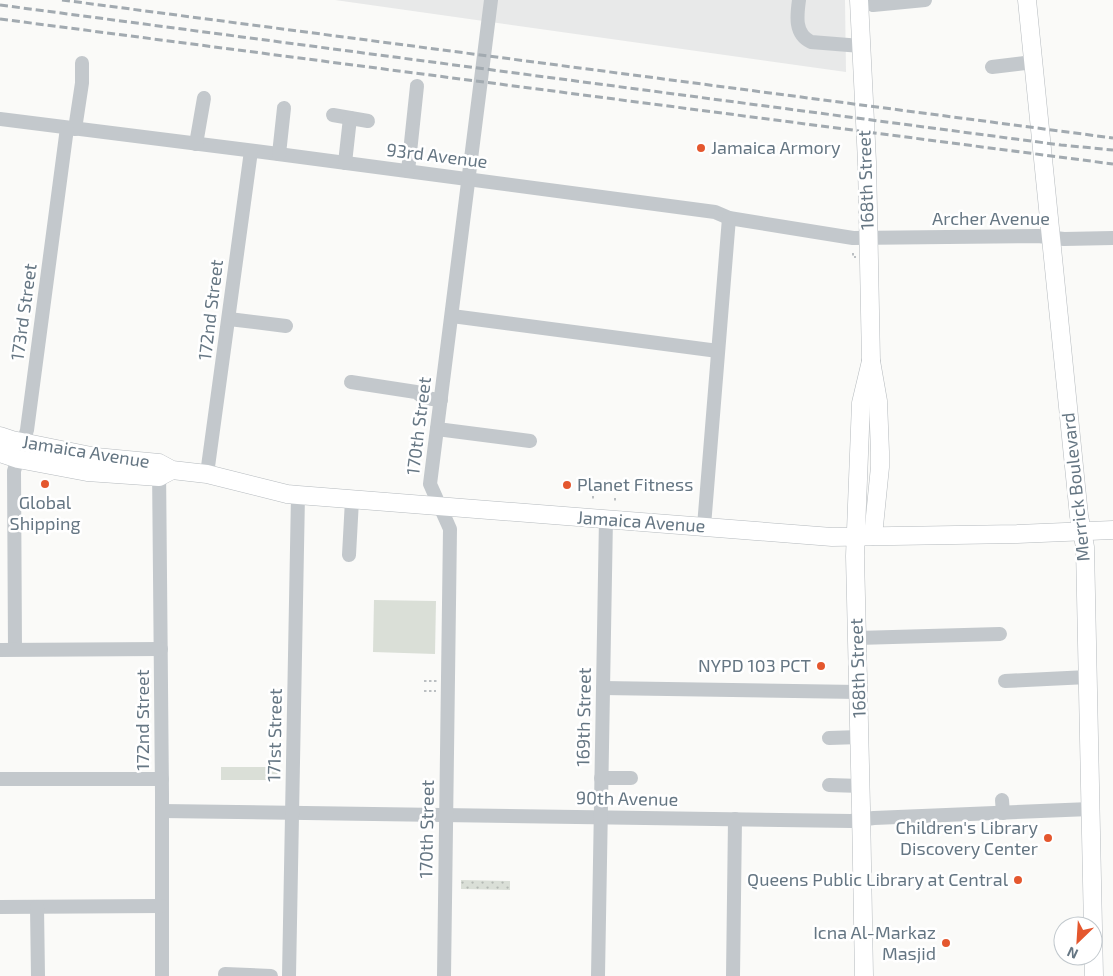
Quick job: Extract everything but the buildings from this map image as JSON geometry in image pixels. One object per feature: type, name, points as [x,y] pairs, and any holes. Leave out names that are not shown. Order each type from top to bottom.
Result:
[{"type":"main road","name":"168th Street","points":[[860,0],[867,162],[871,360],[878,401],[880,452],[880,467],[864,537]]},
{"type":"main road","name":"Merrick Boulevard","points":[[1027,0],[1079,516],[1084,547],[1094,976]]},
{"type":"main road","name":"168th Street","points":[[864,976],[857,638],[864,537],[861,403],[871,360]]},
{"type":"main road","name":"Jamaica Avenue","points":[[0,436],[21,450],[86,472],[163,470],[208,474],[287,494],[352,500],[606,518],[832,537],[1008,535],[1113,530]]},
{"type":"main road","name":"Jamaica Avenue","points":[[0,453],[21,450]]},
{"type":"street","name":"170th Street","points":[[444,976],[450,529],[430,484],[491,0]]},
{"type":"street","points":[[799,0],[797,24],[806,40],[810,42],[861,46]]},
{"type":"street","points":[[860,0],[873,5],[925,0]]},
{"type":"street","points":[[992,67],[1033,62]]},
{"type":"street","name":"173rd Street","points":[[15,650],[14,471],[28,430],[71,128],[82,83],[82,63]]},
{"type":"street","points":[[408,171],[417,86]]},
{"type":"street","points":[[196,144],[203,98]]},
{"type":"street","points":[[279,154],[284,108]]},
{"type":"street","points":[[332,115],[368,121]]},
{"type":"street","points":[[344,163],[350,118]]},
{"type":"street","name":"93rd Avenue","points":[[0,119],[715,212],[729,218],[853,238],[868,238]]},
{"type":"street","name":"172nd Street","points":[[208,474],[251,151]]},
{"type":"street","points":[[704,526],[729,218]]},
{"type":"street","name":"Archer Avenue","points":[[868,238],[1038,236],[1051,238],[1113,238]]},
{"type":"street","points":[[452,316],[718,351]]},
{"type":"street","points":[[229,319],[286,326]]},
{"type":"street","points":[[351,382],[416,392],[424,398],[441,400]]},
{"type":"street","points":[[437,429],[530,441]]},
{"type":"street","name":"172nd Street","points":[[162,976],[161,649],[163,470]]},
{"type":"street","name":"171st Street","points":[[289,976],[298,495]]},
{"type":"street","points":[[349,555],[352,500]]},
{"type":"street","name":"169th Street","points":[[598,976],[606,518]]},
{"type":"street","points":[[857,638],[1000,634]]},
{"type":"street","points":[[0,650],[161,649]]},
{"type":"street","points":[[1005,681],[1088,677]]},
{"type":"street","points":[[603,688],[858,692]]},
{"type":"street","points":[[829,738],[860,738]]},
{"type":"street","points":[[601,778],[631,778]]},
{"type":"street","points":[[0,779],[162,779]]},
{"type":"street","points":[[829,786],[861,786]]},
{"type":"street","name":"90th Avenue","points":[[162,811],[861,820],[1002,807],[1090,810]]},
{"type":"street","points":[[732,976],[735,819]]},
{"type":"street","points":[[0,907],[162,906]]},
{"type":"street","points":[[38,907],[38,976]]},
{"type":"street","points":[[225,974],[271,976]]},
{"type":"path","points":[[853,253],[853,257],[856,257]]},
{"type":"path","points":[[424,681],[436,681]]},
{"type":"path","points":[[424,691],[436,691]]},
{"type":"shaded area","points":[[335,0],[845,0],[846,72]]},
{"type":"shaded area","points":[[374,600],[436,601],[435,654],[373,652]]},
{"type":"shaded area","points":[[221,767],[278,767],[277,780],[221,780]]},
{"type":"shaded area","points":[[461,880],[510,881],[510,890],[461,889]]},
{"type":"railway","points":[[62,0],[1113,138]]},
{"type":"railway","points":[[0,5],[1061,145],[1113,150]]},
{"type":"railway","points":[[0,19],[1113,164]]},
{"type":"place","name":"Jamaica Armory","points":[[701,148]]},
{"type":"place","name":"Global Shipping","points":[[45,484]]},
{"type":"place","name":"Planet Fitness","points":[[567,485]]},
{"type":"place","name":"NYPD 103 PCT","points":[[821,666]]},
{"type":"place","name":"Children's Library Discovery Center","points":[[1048,838]]},
{"type":"place","name":"Queens Public Library at Central","points":[[1018,880]]},
{"type":"place","name":"Icna Al-Markaz Masjid","points":[[946,943]]}]
